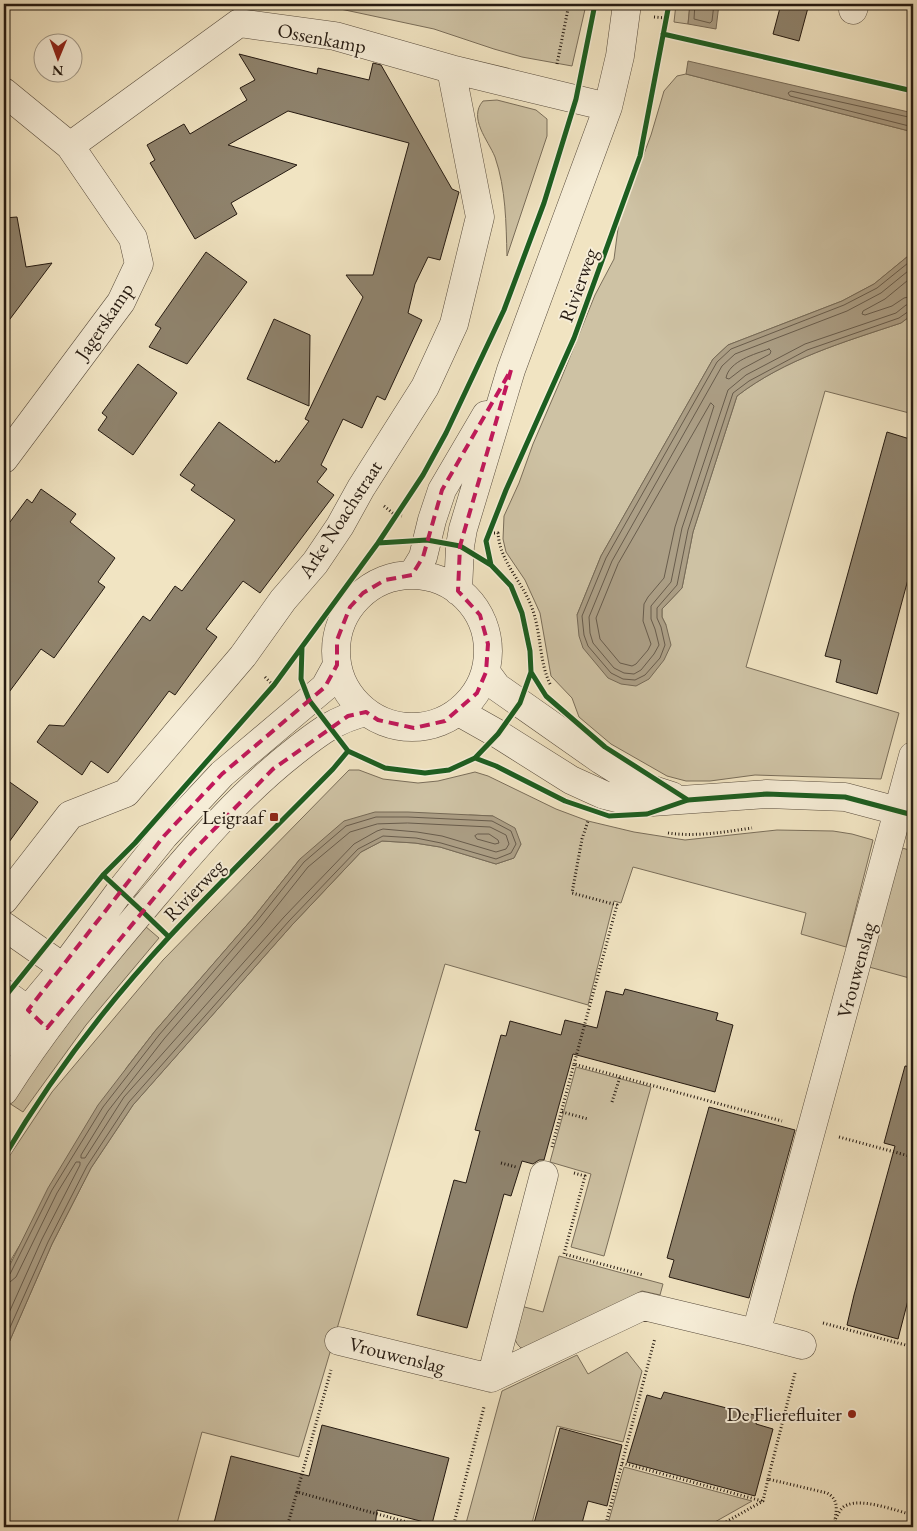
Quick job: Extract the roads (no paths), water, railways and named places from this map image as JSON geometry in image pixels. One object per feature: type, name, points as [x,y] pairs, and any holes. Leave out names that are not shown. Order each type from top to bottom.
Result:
[{"type":"street","name":"Rivierweg","points":[[458,591],[460,546],[463,529],[511,370],[608,107],[620,56],[627,4]]},
{"type":"street","name":"Ossenkamp","points":[[70,146],[239,23],[335,36],[451,69],[608,107]]},
{"type":"street","name":"Arke Noachstraat","points":[[4,900],[70,814],[126,793],[242,656],[330,541],[360,488],[425,387],[454,324],[480,217],[451,69]]},
{"type":"street","name":"Jagerskamp","points":[[4,92],[70,146],[133,238],[139,264],[121,302],[4,459]]},
{"type":"street","name":"Rivierweg","points":[[412,575],[423,557],[442,490],[511,370]]},
{"type":"street","points":[[412,575],[436,579],[458,591],[466,597],[480,615],[488,644],[486,672],[477,692],[459,712],[445,720],[414,728],[378,720],[366,712],[350,696],[340,677],[337,665],[337,640],[350,607],[363,593],[385,580],[412,575]]},
{"type":"street","name":"Rivierweg","points":[[73,974],[120,890],[164,836],[222,774],[325,687],[337,665]]},
{"type":"street","points":[[486,672],[497,686],[601,760],[644,787],[688,800]]},
{"type":"street","name":"Rivierweg","points":[[4,1091],[38,1019],[73,974],[191,853],[244,795],[273,769],[329,726],[348,716],[366,712]]},
{"type":"street","points":[[459,712],[571,780],[604,795],[637,803],[767,794],[845,797],[906,813]]},
{"type":"street","name":"Vrouwenslag","points":[[756,1334],[812,1129],[906,813],[913,756]]},
{"type":"street","points":[[4,926],[73,974]]},
{"type":"street","points":[[4,992],[38,1019]]},
{"type":"street","name":"Rivierweg","points":[[4,1043],[38,1019]]},
{"type":"street","points":[[491,1378],[546,1170]]},
{"type":"street","points":[[491,1378],[643,1306],[802,1345]]},
{"type":"street","name":"Vrouwenslag","points":[[340,1341],[491,1378]]},
{"type":"water","points":[[690,4],[719,4],[716,29],[688,24]]},
{"type":"water","points":[[688,61],[913,113],[913,132],[686,74]]},
{"type":"water","points":[[913,252],[913,314],[901,323],[795,362],[755,383],[737,396],[693,532],[682,588],[662,609],[662,617],[671,645],[664,660],[649,679],[636,686],[621,684],[608,678],[583,648],[579,636],[577,615],[601,556],[713,359],[728,345],[842,301],[874,284]]},
{"type":"water","points":[[375,812],[493,816],[515,828],[521,844],[514,858],[496,864],[440,847],[415,843],[382,841],[361,852],[292,925],[133,1105],[91,1168],[52,1244],[4,1354],[4,1277],[48,1188],[98,1105],[155,1031],[253,918],[300,859],[344,821]]},
{"type":"place","name":"Leigraaf","points":[[274,817]]},
{"type":"place","name":"De Flierefluiter","points":[[852,1414]]}]
